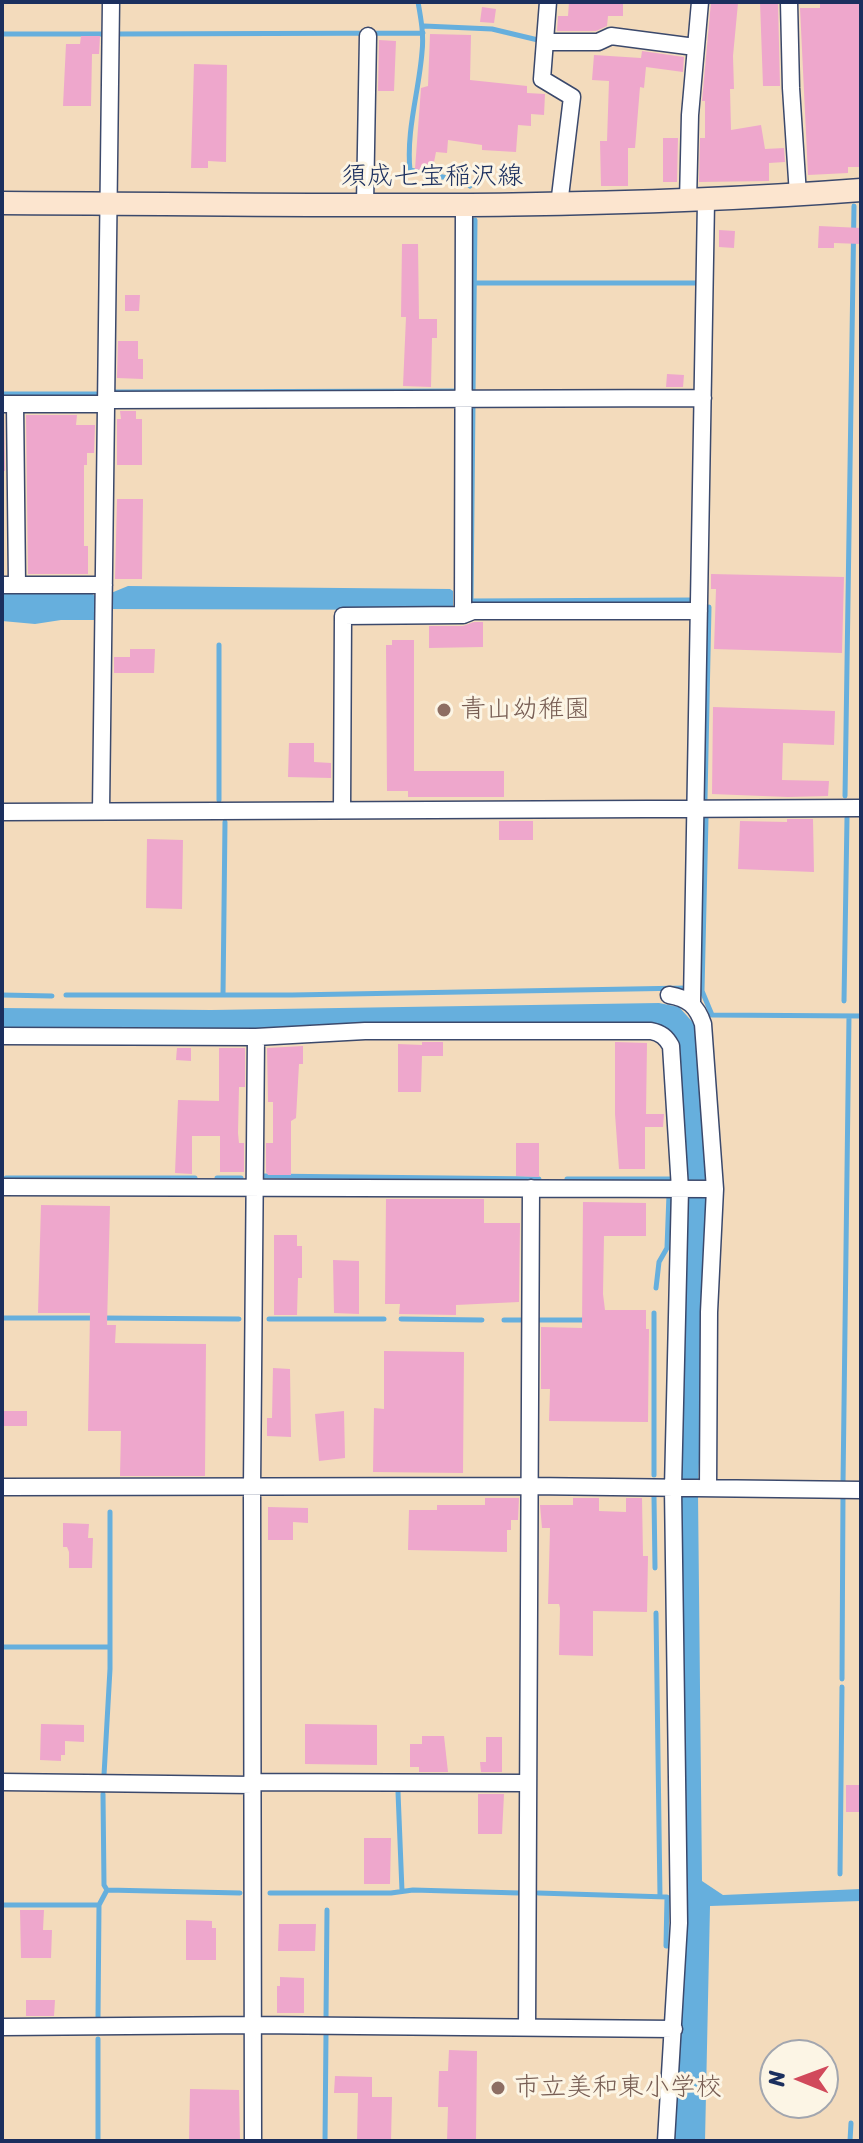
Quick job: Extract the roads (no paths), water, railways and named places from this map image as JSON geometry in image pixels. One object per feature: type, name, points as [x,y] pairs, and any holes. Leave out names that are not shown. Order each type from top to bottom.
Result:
[{"type":"main road","name":"須成七宝稲沢線","points":[[2,203],[559,205],[697,202],[861,190]]},
{"type":"street","points":[[101,811],[111,2]]},
{"type":"street","points":[[548,2],[542,79],[572,97],[559,205]]},
{"type":"street","points":[[700,2],[690,115],[697,202],[703,398],[692,1003],[703,1024],[712,1189],[705,1488]]},
{"type":"street","points":[[789,2],[798,195]]},
{"type":"street","points":[[365,204],[368,36]]},
{"type":"street","points":[[545,42],[598,42],[611,36],[695,47]]},
{"type":"street","points":[[463,615],[464,205]]},
{"type":"street","points":[[104,585],[9,585],[9,404],[703,398]]},
{"type":"street","points":[[342,810],[343,616],[463,615],[473,611],[699,611]]},
{"type":"street","points":[[2,812],[861,808]]},
{"type":"street","points":[[669,995],[692,1003]]},
{"type":"street","points":[[2,1036],[256,1037],[365,1031],[660,1032],[671,1046],[682,1189],[676,1488],[679,1923],[666,2141]]},
{"type":"street","points":[[253,2141],[252,1487],[256,1037]]},
{"type":"street","points":[[2,1187],[712,1189]]},
{"type":"street","points":[[527,2027],[531,1188]]},
{"type":"street","points":[[2,1487],[529,1486],[861,1490]]},
{"type":"street","points":[[2,1782],[528,1783]]},
{"type":"street","points":[[2,2027],[253,2025],[674,2029]]},
{"type":"water","points":[[128,586],[450,589],[453,591],[453,610],[111,609],[111,593]]},
{"type":"water","points":[[2,590],[87,590],[95,596],[97,620],[35,624],[2,621]]},
{"type":"water","points":[[659,1003],[679,1007],[697,1027],[708,1177],[698,1494],[702,1881],[723,1895],[861,1889],[861,1901],[710,1906],[705,2141],[673,2141],[686,1924],[681,1468],[686,1167],[676,1039],[673,1034],[662,1025],[641,1022],[366,1023],[256,1029],[2,1027],[2,1008],[211,1010]]},
{"type":"waterway","points":[[418,2],[423,46],[411,126],[410,170],[466,182],[470,186]]},
{"type":"waterway","points":[[424,26],[492,29],[538,40]]},
{"type":"waterway","points":[[118,34],[423,33]]},
{"type":"waterway","points":[[2,34],[106,34]]},
{"type":"waterway","points":[[845,796],[854,206]]},
{"type":"waterway","points":[[473,394],[475,220]]},
{"type":"waterway","points":[[475,283],[700,283]]},
{"type":"waterway","points":[[115,392],[457,391]]},
{"type":"waterway","points":[[2,394],[96,394]]},
{"type":"waterway","points":[[473,403],[471,601],[693,600]]},
{"type":"waterway","points":[[705,799],[709,607]]},
{"type":"waterway","points":[[219,645],[219,800]]},
{"type":"waterway","points":[[706,818],[702,991],[712,1015],[861,1016]]},
{"type":"waterway","points":[[844,1001],[847,818]]},
{"type":"waterway","points":[[223,995],[225,822]]},
{"type":"waterway","points":[[66,995],[292,995],[687,988]]},
{"type":"waterway","points":[[2,995],[52,996]]},
{"type":"waterway","points":[[843,1484],[849,1016]]},
{"type":"waterway","points":[[263,1176],[539,1179]]},
{"type":"waterway","points":[[6,1178],[195,1178]]},
{"type":"waterway","points":[[217,1178],[241,1178]]},
{"type":"waterway","points":[[567,1179],[670,1179]]},
{"type":"waterway","points":[[656,1288],[659,1262],[667,1248],[669,1194]]},
{"type":"waterway","points":[[654,1313],[654,1475]]},
{"type":"waterway","points":[[2,1318],[93,1318]]},
{"type":"waterway","points":[[103,1318],[239,1319]]},
{"type":"waterway","points":[[269,1319],[384,1319]]},
{"type":"waterway","points":[[401,1319],[482,1320]]},
{"type":"waterway","points":[[504,1320],[525,1320]]},
{"type":"waterway","points":[[539,1320],[586,1320]]},
{"type":"waterway","points":[[842,1679],[843,1494]]},
{"type":"waterway","points":[[654,1497],[655,1568]]},
{"type":"waterway","points":[[104,1775],[110,1669],[110,1512]]},
{"type":"waterway","points":[[656,1613],[660,1897]]},
{"type":"waterway","points":[[2,1647],[110,1647]]},
{"type":"waterway","points":[[840,1874],[842,1687]]},
{"type":"waterway","points":[[398,1792],[402,1891]]},
{"type":"waterway","points":[[103,1794],[104,1885],[107,1890]]},
{"type":"waterway","points":[[98,2018],[99,1905],[107,1890],[240,1893]]},
{"type":"waterway","points":[[270,1893],[391,1893],[413,1890],[519,1893]]},
{"type":"waterway","points":[[538,1893],[667,1897],[668,1946]]},
{"type":"waterway","points":[[2,1905],[99,1905]]},
{"type":"waterway","points":[[326,2018],[327,1910]]},
{"type":"waterway","points":[[325,2141],[326,2034]]},
{"type":"waterway","points":[[98,2039],[98,2141]]},
{"type":"waterway","points":[[850,2141],[851,2123]]},
{"type":"place","name":"青山幼稚園","points":[[444,710]]},
{"type":"place","name":"市立美和東小学校","points":[[498,2088]]}]
